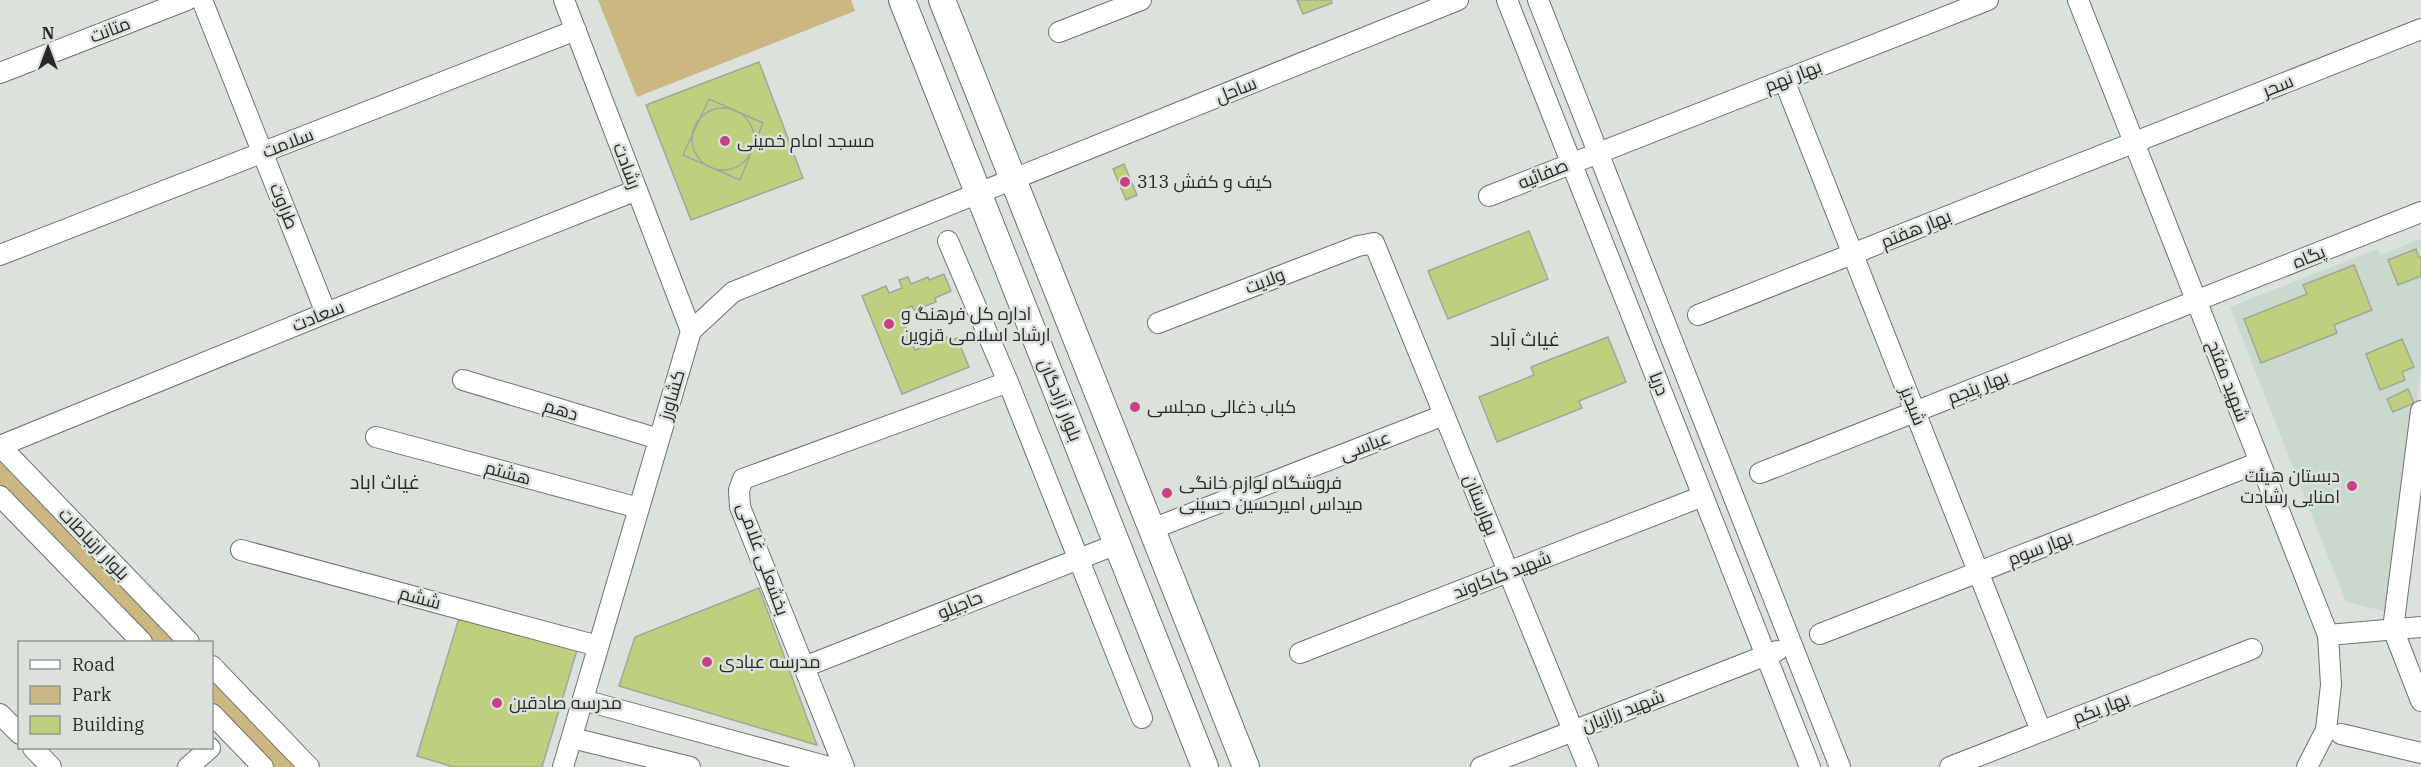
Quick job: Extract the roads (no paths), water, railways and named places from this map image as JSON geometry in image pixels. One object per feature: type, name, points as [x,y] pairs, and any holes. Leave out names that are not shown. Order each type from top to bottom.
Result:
[{"type":"main road","name":"بلوار آزادگان","points":[[902,0],[1205,767]]},
{"type":"main road","name":"بلوار آزادگان","points":[[942,0],[1245,767]]},
{"type":"street","name":"متانت","points":[[0,73],[187,0]]},
{"type":"street","name":"طراوت","points":[[202,0],[326,313]]},
{"type":"street","name":"رشادت","points":[[564,0],[691,331]]},
{"type":"street","points":[[1059,32],[1141,0]]},
{"type":"street","name":"ساحل","points":[[979,195],[1458,0]]},
{"type":"street","name":"دریا","points":[[1507,0],[1810,767]]},
{"type":"street","name":"دریا","points":[[1538,0],[1840,767]]},
{"type":"street","name":"بهار نهم","points":[[1598,153],[1988,0]]},
{"type":"street","name":"شهید مفتح","points":[[2078,0],[2328,634],[2331,685],[2326,730],[2307,767]]},
{"type":"street","name":"سحر","points":[[2134,143],[2421,29]]},
{"type":"street","name":"سلامت","points":[[0,255],[576,30]]},
{"type":"street","name":"شبدیز","points":[[1784,80],[2041,731]]},
{"type":"street","name":"بهار هفتم","points":[[1698,315],[2134,143]]},
{"type":"street","name":"صفائیه","points":[[1488,196],[1598,153]]},
{"type":"street","name":"سعادت","points":[[0,446],[326,313],[637,190]]},
{"type":"street","points":[[691,331],[733,292],[979,195]]},
{"type":"street","name":"پگاه","points":[[2197,302],[2421,212]]},
{"type":"street","points":[[948,241],[1008,382],[1142,718]]},
{"type":"street","name":"ولایت","points":[[1158,323],[1358,246],[1374,243]]},
{"type":"street","name":"بهارستان","points":[[1374,243],[1588,767]]},
{"type":"street","name":"بهار پنجم","points":[[1760,473],[2197,302]]},
{"type":"street","points":[[1640,337],[1667,327]]},
{"type":"street","name":"کشاورز","points":[[563,767],[691,331]]},
{"type":"street","name":"دهم","points":[[463,380],[659,439]]},
{"type":"street","name":"بخشعلی غلامی","points":[[844,767],[740,507],[740,490],[743,479],[1008,382]]},
{"type":"street","points":[[2421,411],[2412,628],[2421,701]]},
{"type":"street","name":"عباسی","points":[[1152,529],[1444,415]]},
{"type":"street","name":"هشتم","points":[[376,438],[639,508]]},
{"type":"street","name":"بلوار ارتباطات","points":[[0,446],[188,641]]},
{"type":"street","name":"بهار سوم","points":[[1820,634],[2260,462]]},
{"type":"street","name":"بلوار ارتباطات","points":[[0,496],[141,641]]},
{"type":"street","name":"شهید کاکاوند","points":[[1300,653],[1703,496]]},
{"type":"street","name":"حاجیلو","points":[[804,667],[1117,544]]},
{"type":"street","name":"ششم","points":[[241,550],[598,646]]},
{"type":"street","points":[[2328,634],[2412,628]]},
{"type":"street","name":"شهید رزازیان","points":[[1481,767],[1792,645]]},
{"type":"street","name":"بهار یکم","points":[[1950,767],[2252,649]]},
{"type":"street","points":[[213,667],[309,767]]},
{"type":"street","points":[[583,700],[829,767]]},
{"type":"street","points":[[0,714],[18,732]]},
{"type":"street","points":[[213,715],[263,767]]},
{"type":"street","points":[[213,745],[228,731]]},
{"type":"street","points":[[2341,734],[2421,753]]},
{"type":"street","points":[[572,738],[690,767]]},
{"type":"street","points":[[35,749],[51,767]]},
{"type":"street","points":[[188,767],[209,749]]},
{"type":"place","name":"مسجد امام خمینی","points":[[725,141]]},
{"type":"place","name":"کیف و کفش 313","points":[[1125,182]]},
{"type":"place","name":"اداره کل فرهنگ و ارشاد اسلامی قزوین","points":[[889,324]]},
{"type":"place","name":"کباب ذغالی مجلسی","points":[[1135,407]]},
{"type":"place","name":"دبستان هیئت امنایی رشادت","points":[[2352,486]]},
{"type":"place","name":"فروشگاه لوازم خانگی میداس امیرحسین حسینی","points":[[1167,493]]},
{"type":"place","name":"مدرسه عبادی","points":[[707,662]]},
{"type":"place","name":"مدرسه صادقین","points":[[497,703]]},
{"type":"district","name":"غیاث آباد","points":[[1525,339]]},
{"type":"district","name":"غیاث اباد","points":[[385,482]]}]
